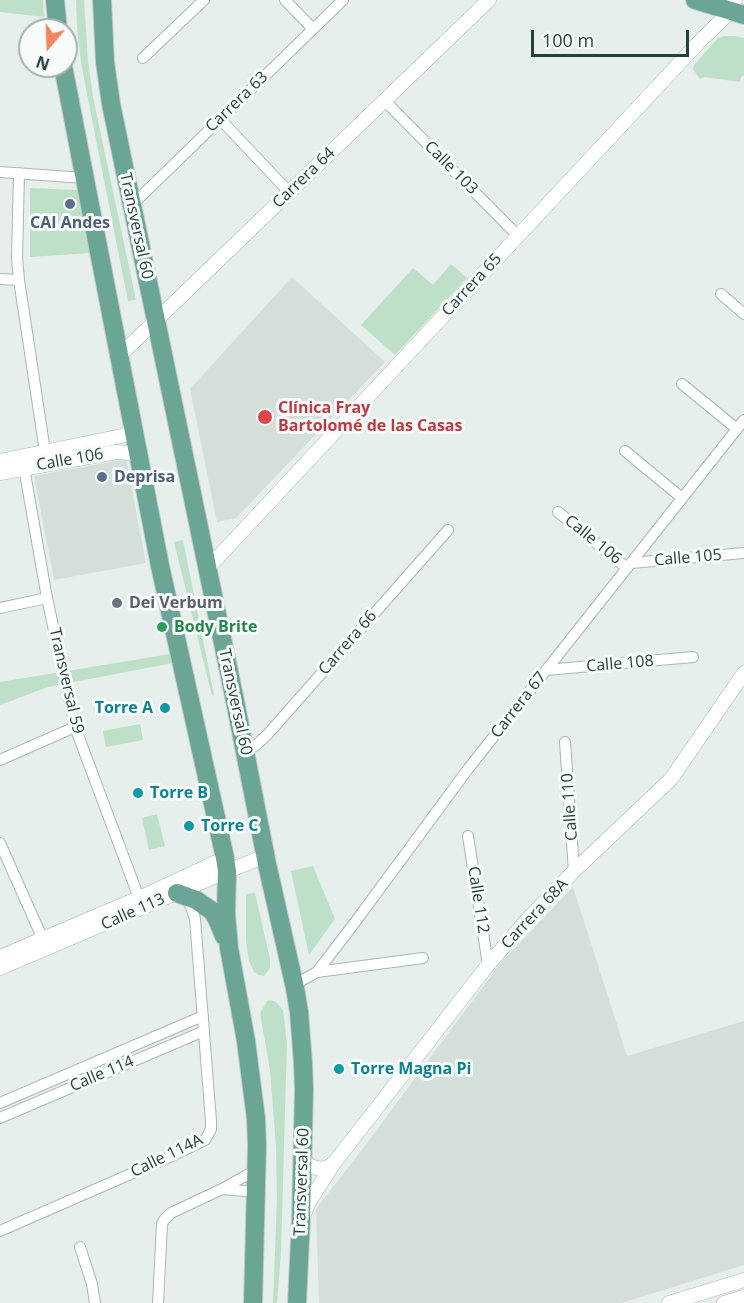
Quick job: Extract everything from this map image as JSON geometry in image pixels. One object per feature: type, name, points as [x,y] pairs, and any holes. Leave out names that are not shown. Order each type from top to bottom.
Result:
[{"type":"main road","points":[[55,0],[57,18]]},
{"type":"main road","name":"Transversal 60","points":[[102,0],[109,91],[265,856],[295,988],[303,1063],[302,1219],[297,1303]]},
{"type":"main road","points":[[695,0],[737,9]]},
{"type":"main road","points":[[65,78],[160,566],[226,864],[229,948],[246,1041],[256,1128],[254,1303]]},
{"type":"main road","points":[[180,894],[204,904],[212,911],[229,948]]},
{"type":"street","points":[[143,58],[204,0]]},
{"type":"street","points":[[285,0],[314,29]]},
{"type":"street","name":"Carrera 63","points":[[132,205],[343,0]]},
{"type":"street","name":"Carrera 64","points":[[119,356],[489,0]]},
{"type":"street","name":"Carrera 65","points":[[207,569],[701,40],[737,9]]},
{"type":"street","name":"Calle 103","points":[[384,100],[518,236]]},
{"type":"street","points":[[220,119],[289,192]]},
{"type":"street","points":[[0,172],[84,178]]},
{"type":"street","points":[[18,173],[19,280],[46,458]]},
{"type":"street","points":[[0,279],[19,280]]},
{"type":"street","points":[[721,294],[744,314]]},
{"type":"street","points":[[682,384],[737,429]]},
{"type":"street","name":"Carrera 67","points":[[295,988],[301,981],[317,972],[468,769],[744,420]]},
{"type":"street","name":"Calle 106","points":[[46,458],[122,436],[133,426]]},
{"type":"street","points":[[625,451],[682,498]]},
{"type":"street","name":"Calle 106","points":[[0,461],[23,462],[116,452],[130,453],[140,458]]},
{"type":"street","name":"Calle 106","points":[[0,473],[23,462]]},
{"type":"street","name":"Transversal 59","points":[[23,462],[47,598],[75,727],[139,898]]},
{"type":"street","name":"Calle 106","points":[[558,512],[629,565]]},
{"type":"street","name":"Carrera 66","points":[[245,750],[262,741],[448,530]]},
{"type":"street","name":"Calle 105","points":[[629,565],[744,553]]},
{"type":"street","points":[[0,608],[47,598]]},
{"type":"street","name":"Calle 108","points":[[546,670],[693,657]]},
{"type":"street","name":"Carrera 68A","points":[[302,1219],[309,1202],[334,1163],[488,965],[574,871],[671,779],[744,673]]},
{"type":"street","points":[[0,760],[75,727]]},
{"type":"street","name":"Calle 110","points":[[565,742],[574,871]]},
{"type":"street","name":"Calle 112","points":[[468,836],[488,965]]},
{"type":"street","points":[[0,843],[45,944]]},
{"type":"street","name":"Calle 113","points":[[0,968],[139,898],[226,864],[265,856]]},
{"type":"street","name":"Calle 113","points":[[0,957],[45,944],[180,894],[226,864]]},
{"type":"street","name":"Calle 114A","points":[[0,1231],[205,1140],[211,1129],[195,918],[191,907],[180,894]]},
{"type":"street","points":[[317,972],[423,958]]},
{"type":"street","name":"Calle 114","points":[[0,1103],[203,1016]]},
{"type":"street","name":"Calle 114","points":[[0,1118],[204,1030]]},
{"type":"street","points":[[303,1158],[310,1166],[320,1169],[334,1163]]},
{"type":"street","points":[[158,1303],[164,1221],[171,1213],[256,1170]]},
{"type":"street","points":[[222,1189],[255,1192]]},
{"type":"street","points":[[80,1247],[92,1284],[95,1303]]},
{"type":"street","points":[[669,1303],[744,1280]]},
{"type":"street","points":[[724,1303],[744,1297]]},
{"type":"shaded area","name":"Clínica Fray Bartolomé de las Casas","points":[[292,277],[385,362],[236,518],[217,522],[190,389]]},
{"type":"shaded area","points":[[126,459],[146,563],[54,580],[34,476]]},
{"type":"shaded area","points":[[573,887],[627,1056],[744,1021],[744,1265],[622,1303],[319,1303],[316,1209],[499,965]]},
{"type":"green space","points":[[0,0],[43,0],[44,17],[0,12]]},
{"type":"green space","points":[[76,0],[84,0],[93,97],[136,300],[128,301],[81,62]]},
{"type":"green space","points":[[724,36],[744,38],[744,75],[740,82],[704,77],[700,79],[693,69],[694,65],[718,38]]},
{"type":"green space","points":[[30,188],[78,190],[90,253],[30,257]]},
{"type":"green space","points":[[451,264],[467,278],[395,355],[361,325],[413,268],[433,285]]},
{"type":"green space","points":[[183,540],[214,695],[212,696],[174,542]]},
{"type":"green space","points":[[170,654],[173,663],[48,687],[0,705],[0,682]]},
{"type":"green space","points":[[140,724],[143,740],[106,747],[103,731]]},
{"type":"green space","points":[[157,814],[165,846],[149,850],[142,818]]},
{"type":"green space","points":[[313,866],[335,919],[309,955],[291,871]]},
{"type":"green space","points":[[255,893],[270,959],[270,968],[264,976],[254,972],[249,961],[246,941],[246,894]]},
{"type":"green space","points":[[271,1000],[283,1010],[287,1043],[281,1252],[277,1303],[273,1303],[277,1199],[276,1147],[270,1070],[260,1013],[267,1001]]},
{"type":"place","name":"CAI Andes","points":[[70,204]]},
{"type":"place","name":"Clínica Fray Bartolomé de las Casas","points":[[265,417]]},
{"type":"place","name":"Deprisa","points":[[102,477]]},
{"type":"place","name":"Dei Verbum","points":[[117,603]]},
{"type":"place","name":"Body Brite","points":[[162,627]]},
{"type":"place","name":"Torre A","points":[[165,708]]},
{"type":"place","name":"Torre B","points":[[138,793]]},
{"type":"place","name":"Torre C","points":[[189,826]]},
{"type":"place","name":"Torre Magna Pi","points":[[339,1069]]}]
